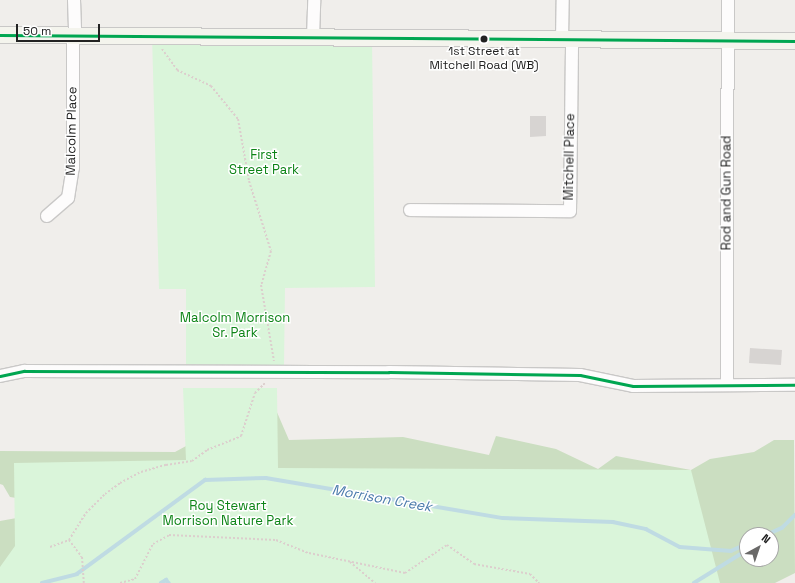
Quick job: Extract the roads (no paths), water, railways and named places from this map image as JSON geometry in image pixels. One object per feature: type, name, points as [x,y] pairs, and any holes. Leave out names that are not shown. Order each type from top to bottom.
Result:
[{"type":"street","name":"Malcolm Place","points":[[47,216],[68,198],[73,168],[74,0]]},
{"type":"street","points":[[313,38],[314,0]]},
{"type":"street","points":[[563,0],[567,40]]},
{"type":"street","name":"Rod and Gun Road","points":[[727,385],[728,0]]},
{"type":"street","points":[[0,35],[795,41]]},
{"type":"street","name":"Mitchell Place","points":[[410,210],[570,211],[567,40]]},
{"type":"street","points":[[0,376],[24,371],[276,373],[389,372],[580,376],[633,386],[795,385]]},
{"type":"waterway","name":"Morrison Creek","points":[[42,583],[77,574],[205,480],[266,478],[503,518],[613,522],[646,529],[680,547],[731,551],[739,548]]},
{"type":"waterway","name":"Morrison Creek","points":[[779,529],[795,515]]},
{"type":"waterway","points":[[694,583],[739,555]]},
{"type":"waterway","points":[[161,583],[166,580],[169,583]]},
{"type":"place","name":"1st Street at Mitchell Road (WB)","points":[[484,39]]},
{"type":"park label","name":"First Street Park","points":[[264,164]]},
{"type":"park label","name":"Malcolm Morrison Sr. Park","points":[[235,326]]},
{"type":"park label","name":"Roy Stewart Morrison Nature Park","points":[[228,514]]}]
